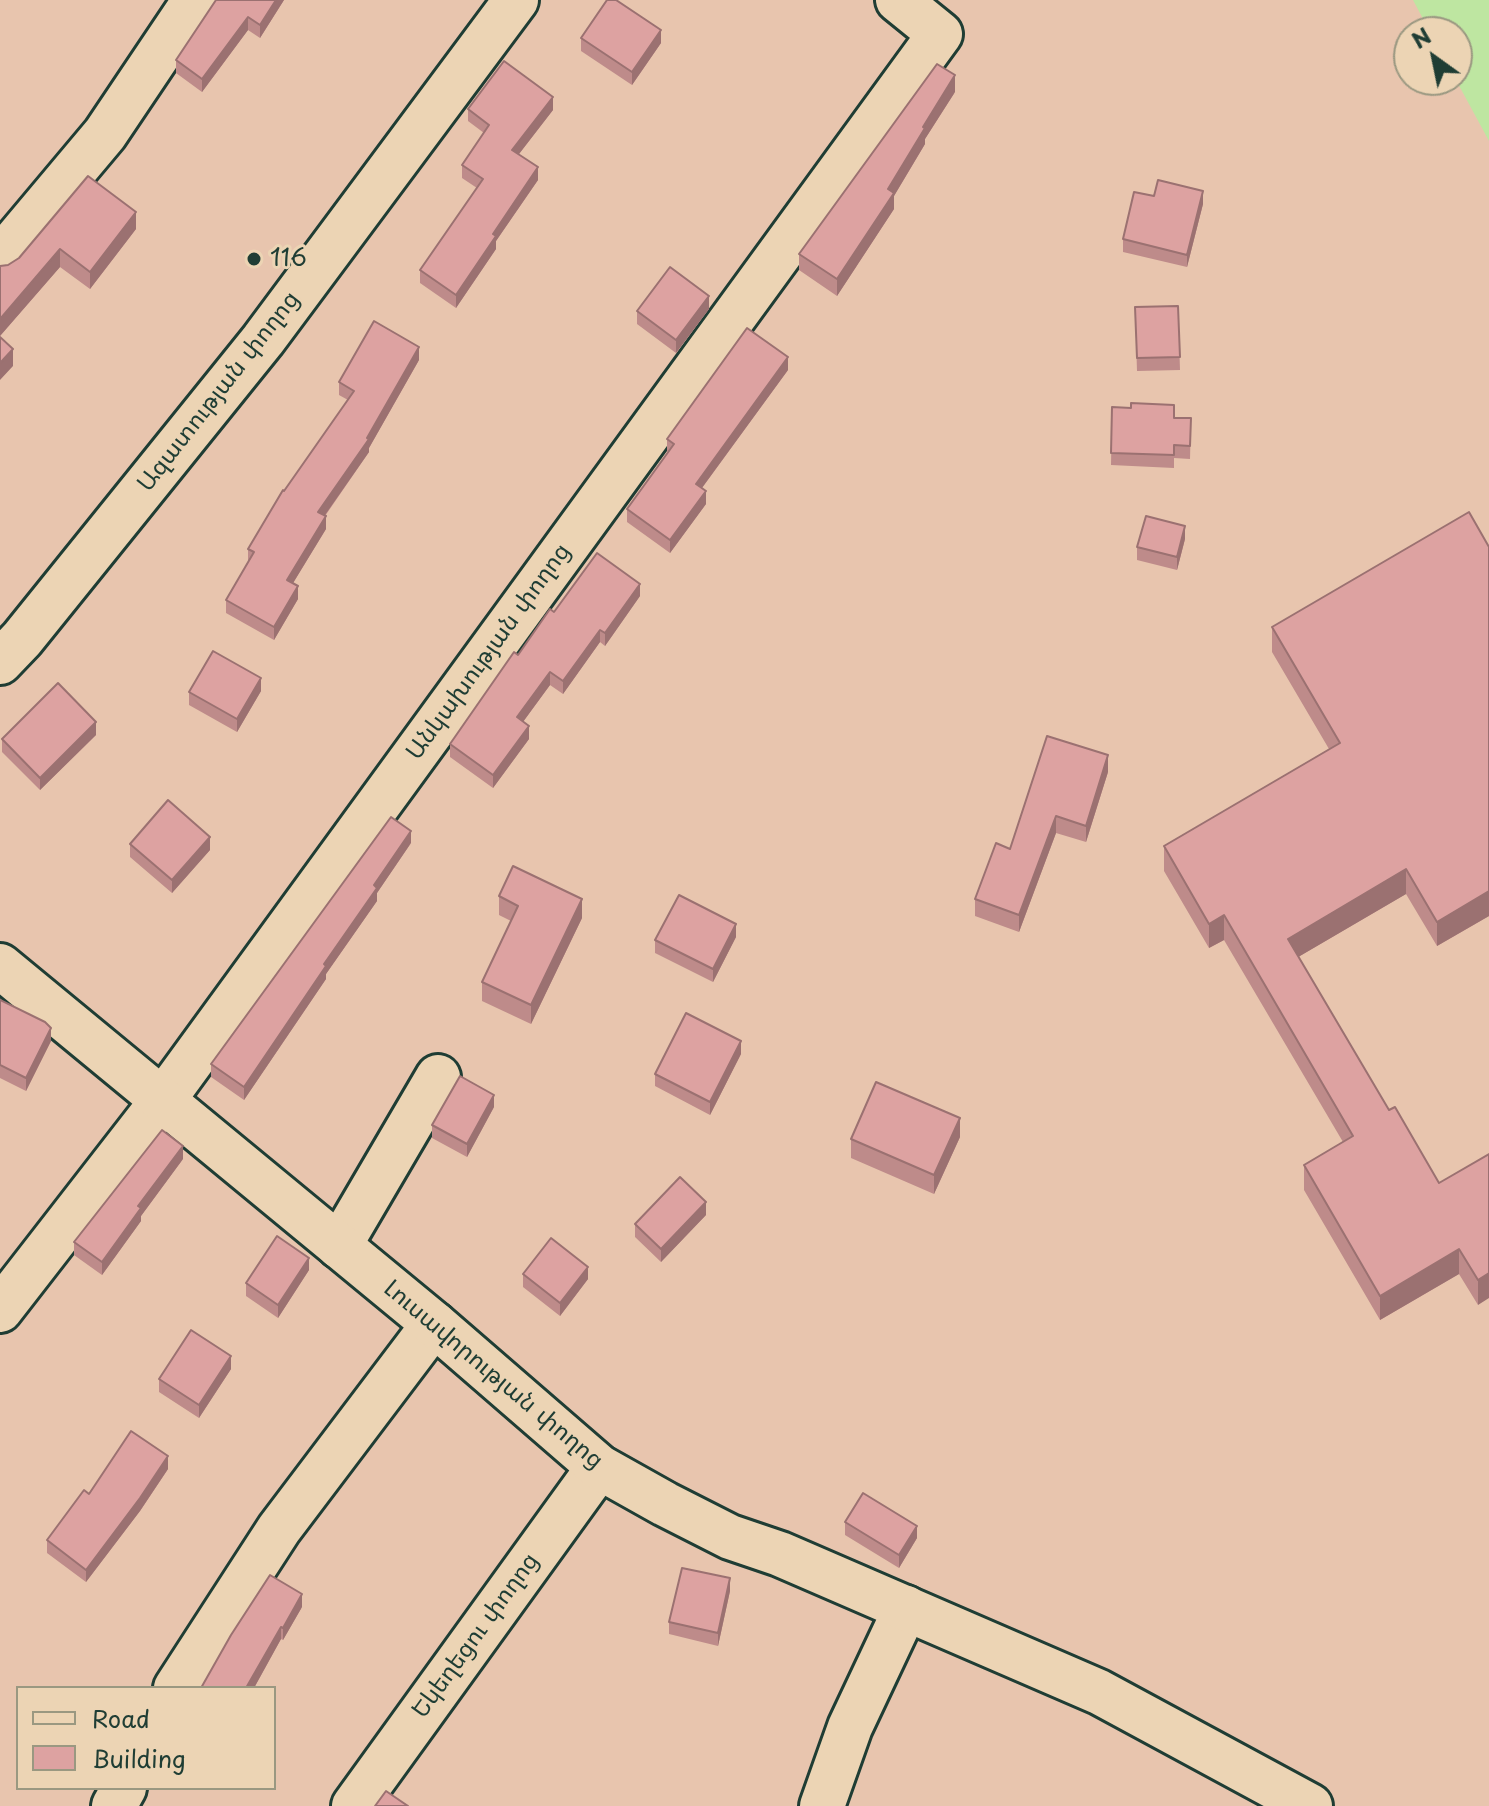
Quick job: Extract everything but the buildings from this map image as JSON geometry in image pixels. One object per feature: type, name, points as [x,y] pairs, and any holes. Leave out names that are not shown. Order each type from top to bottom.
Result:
[{"type":"street","points":[[0,259],[105,134],[195,0]]},
{"type":"street","name":"Ազատության փողոց","points":[[7,639],[263,340],[516,0]]},
{"type":"street","name":"Անկախության փողոց","points":[[0,1310],[163,1100],[940,34],[898,0]]},
{"type":"street","name":"Լուսավորության փողոց","points":[[0,966],[434,1324],[599,1467],[730,1537],[780,1554],[1099,1692],[1310,1806]]},
{"type":"street","points":[[339,1246],[438,1077]]},
{"type":"street","points":[[177,1686],[279,1529],[434,1324]]},
{"type":"street","name":"Եկեղեցու փողոց","points":[[354,1806],[599,1467]]},
{"type":"street","points":[[822,1806],[850,1727],[906,1608]]},
{"type":"green space","points":[[1413,0],[1489,0],[1489,141],[1465,96],[1473,96],[1473,16],[1422,16]]},
{"type":"place","name":"116","points":[[254,259]]}]
